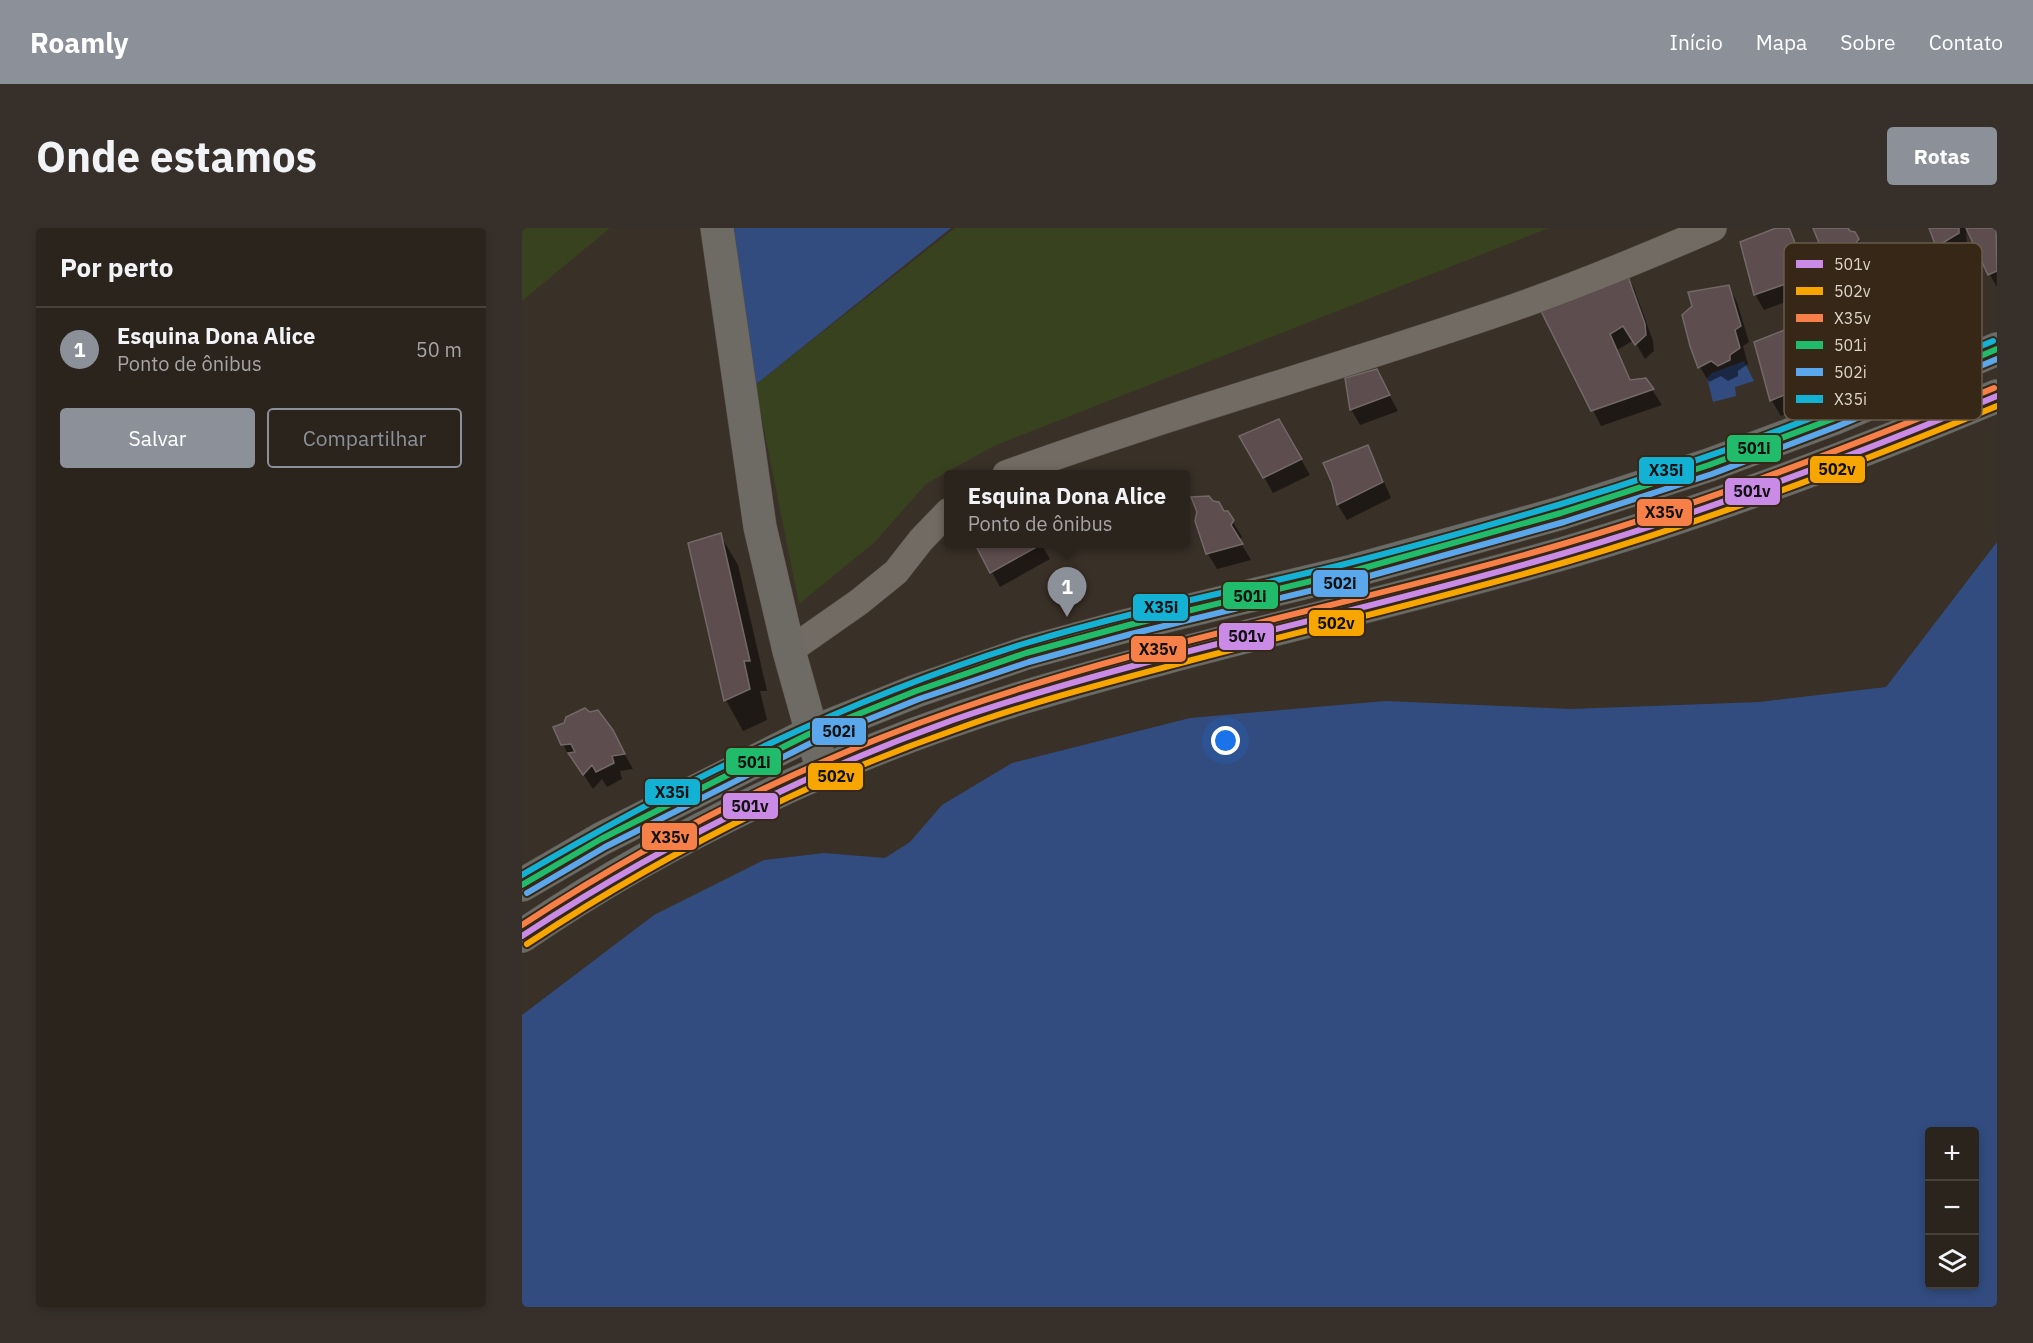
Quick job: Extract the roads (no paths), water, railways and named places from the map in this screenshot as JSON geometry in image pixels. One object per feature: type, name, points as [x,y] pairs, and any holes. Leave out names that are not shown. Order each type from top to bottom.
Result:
[{"type":"main road","points":[[717,228],[760,527],[789,651],[823,772]]},
{"type":"main road","points":[[1982,356],[1997,350]]},
{"type":"main road","points":[[1982,402],[1997,396]]},
{"type":"main road","points":[[522,885],[601,839],[811,733],[916,691],[1026,653],[1353,570],[1561,513],[1709,465],[1830,420]]},
{"type":"main road","points":[[522,936],[627,869],[752,804],[823,772],[934,728],[1018,699],[1138,664],[1356,609],[1566,552],[1728,500],[1935,420]]},
{"type":"street","points":[[1017,470],[1160,420],[1490,316],[1640,259],[1713,228]]},
{"type":"street","points":[[789,651],[859,602],[896,572],[921,540],[944,516]]},
{"type":"water","points":[[734,228],[951,228],[755,385]]},
{"type":"water","points":[[1744,361],[1754,381],[1735,387],[1736,396],[1713,402],[1707,378],[1712,373]]},
{"type":"water","points":[[1997,542],[1997,1307],[522,1307],[522,1015],[654,915],[764,860],[824,853],[885,858],[910,842],[942,805],[1012,763],[1190,718],[1385,701],[1571,709],[1759,702],[1886,687]]},
{"type":"place","name":"Esquina Dona Alice","points":[[1067,617]]}]
